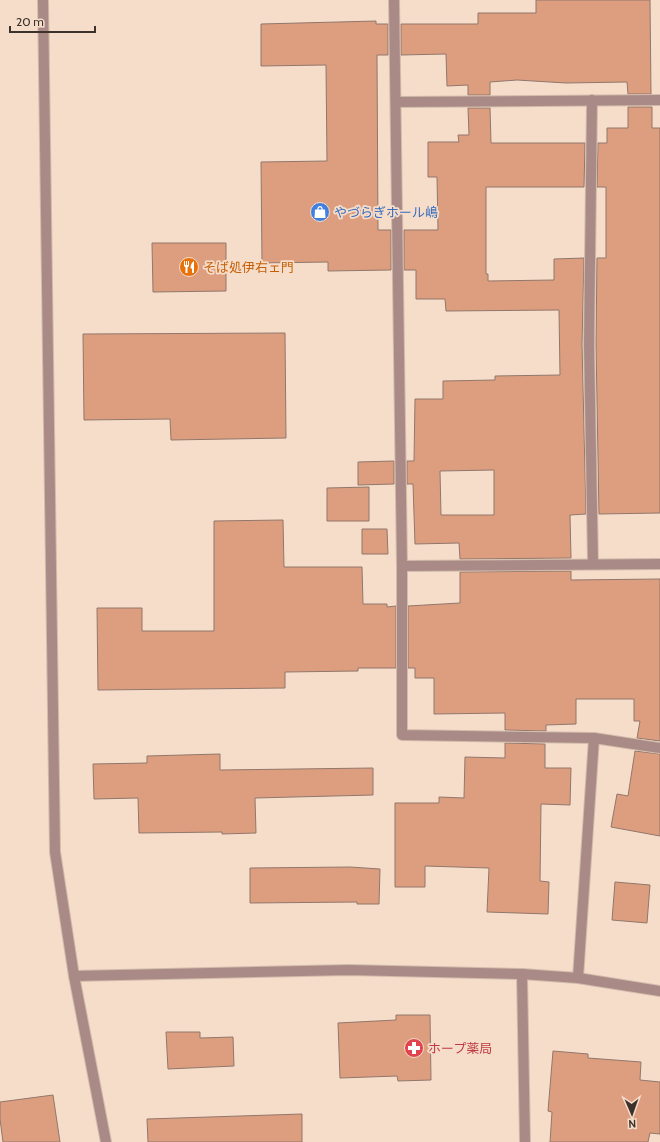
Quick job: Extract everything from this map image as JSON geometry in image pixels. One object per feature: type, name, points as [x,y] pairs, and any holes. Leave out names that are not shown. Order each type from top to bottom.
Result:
[{"type":"street","points":[[43,0],[55,852],[74,976],[106,1142]]},
{"type":"street","points":[[394,0],[402,566],[402,735],[594,738],[660,748]]},
{"type":"street","points":[[592,100],[589,344],[594,564]]},
{"type":"street","points":[[396,102],[660,100]]},
{"type":"street","points":[[402,566],[660,564]]},
{"type":"street","points":[[578,978],[594,738]]},
{"type":"street","points":[[74,976],[349,970],[522,974],[578,978],[660,991]]},
{"type":"street","points":[[522,974],[526,1142]]},
{"type":"building","points":[[536,0],[650,0],[651,94],[628,94],[627,82],[566,83],[517,80],[490,82],[490,95],[468,95],[468,85],[447,86],[446,54],[401,55],[401,24],[478,24],[478,13],[536,13]]},
{"type":"building","name":"やづらぎホール嶋","points":[[376,21],[376,24],[388,24],[388,55],[377,55],[378,230],[391,230],[391,270],[328,271],[328,262],[262,263],[261,162],[327,161],[326,65],[261,66],[261,24]]},
{"type":"building","points":[[628,107],[652,107],[652,128],[660,128],[660,513],[599,514],[596,344],[597,258],[606,258],[606,187],[597,187],[598,143],[607,143],[607,128],[628,128]]},
{"type":"building","points":[[468,108],[490,108],[491,143],[585,143],[584,187],[486,187],[486,274],[488,274],[488,281],[554,280],[554,259],[584,258],[582,344],[586,514],[570,515],[571,558],[460,559],[459,543],[415,544],[413,484],[407,484],[407,461],[414,461],[415,399],[443,399],[443,381],[495,380],[495,376],[560,375],[559,310],[446,311],[445,299],[416,299],[416,270],[404,270],[404,230],[438,230],[437,177],[428,177],[428,142],[459,142],[458,135],[469,135]],"holes":[[[494,470],[494,515],[441,515],[440,471]]]},
{"type":"building","name":"そば処伊右ェ門","points":[[152,243],[226,243],[226,291],[153,292]]},
{"type":"building","points":[[285,333],[286,438],[171,440],[170,419],[84,420],[83,334]]},
{"type":"building","points":[[394,461],[394,484],[358,485],[358,462]]},
{"type":"building","points":[[369,487],[369,521],[327,521],[327,488]]},
{"type":"building","points":[[283,520],[284,567],[362,567],[363,604],[387,604],[387,607],[396,606],[396,668],[358,668],[358,671],[285,672],[285,688],[98,690],[97,608],[142,608],[142,631],[214,631],[214,521]]},
{"type":"building","points":[[362,529],[387,529],[388,554],[362,554]]},
{"type":"building","points":[[571,571],[571,580],[660,579],[660,741],[637,738],[640,721],[634,721],[634,699],[576,699],[576,724],[546,725],[546,731],[505,730],[505,713],[434,714],[434,678],[415,678],[415,668],[408,668],[408,606],[460,603],[460,572]]},
{"type":"building","points":[[505,743],[545,744],[545,768],[571,768],[570,805],[541,804],[540,881],[549,882],[548,914],[487,912],[489,868],[425,866],[425,887],[395,887],[395,803],[439,803],[439,797],[464,798],[465,757],[505,758]]},
{"type":"building","points":[[635,751],[660,754],[660,836],[611,827],[617,794],[628,796]]},
{"type":"building","points":[[220,754],[220,770],[373,768],[373,795],[255,798],[256,833],[222,834],[222,832],[139,833],[138,798],[94,799],[93,764],[147,763],[147,756]]},
{"type":"building","points":[[350,867],[380,869],[379,904],[357,904],[357,902],[250,903],[250,868]]},
{"type":"building","points":[[615,882],[650,885],[647,923],[612,920]]},
{"type":"building","points":[[396,1015],[430,1015],[431,1080],[398,1081],[397,1076],[340,1078],[338,1023],[396,1020]]},
{"type":"building","points":[[166,1032],[200,1032],[200,1038],[233,1037],[234,1066],[168,1069]]},
{"type":"building","points":[[553,1051],[588,1054],[588,1058],[641,1062],[640,1080],[660,1082],[660,1134],[650,1133],[648,1142],[550,1142],[552,1112],[548,1111]]},
{"type":"building","points":[[53,1095],[60,1142],[3,1142],[0,1119],[0,1102]]},
{"type":"building","points":[[302,1114],[302,1142],[148,1142],[147,1119]]},
{"type":"place","name":"やづらぎホール嶋","points":[[320,212]]},
{"type":"place","name":"そば処伊右ェ門","points":[[189,267]]},
{"type":"place","name":"ホープ薬局","points":[[414,1048]]}]
